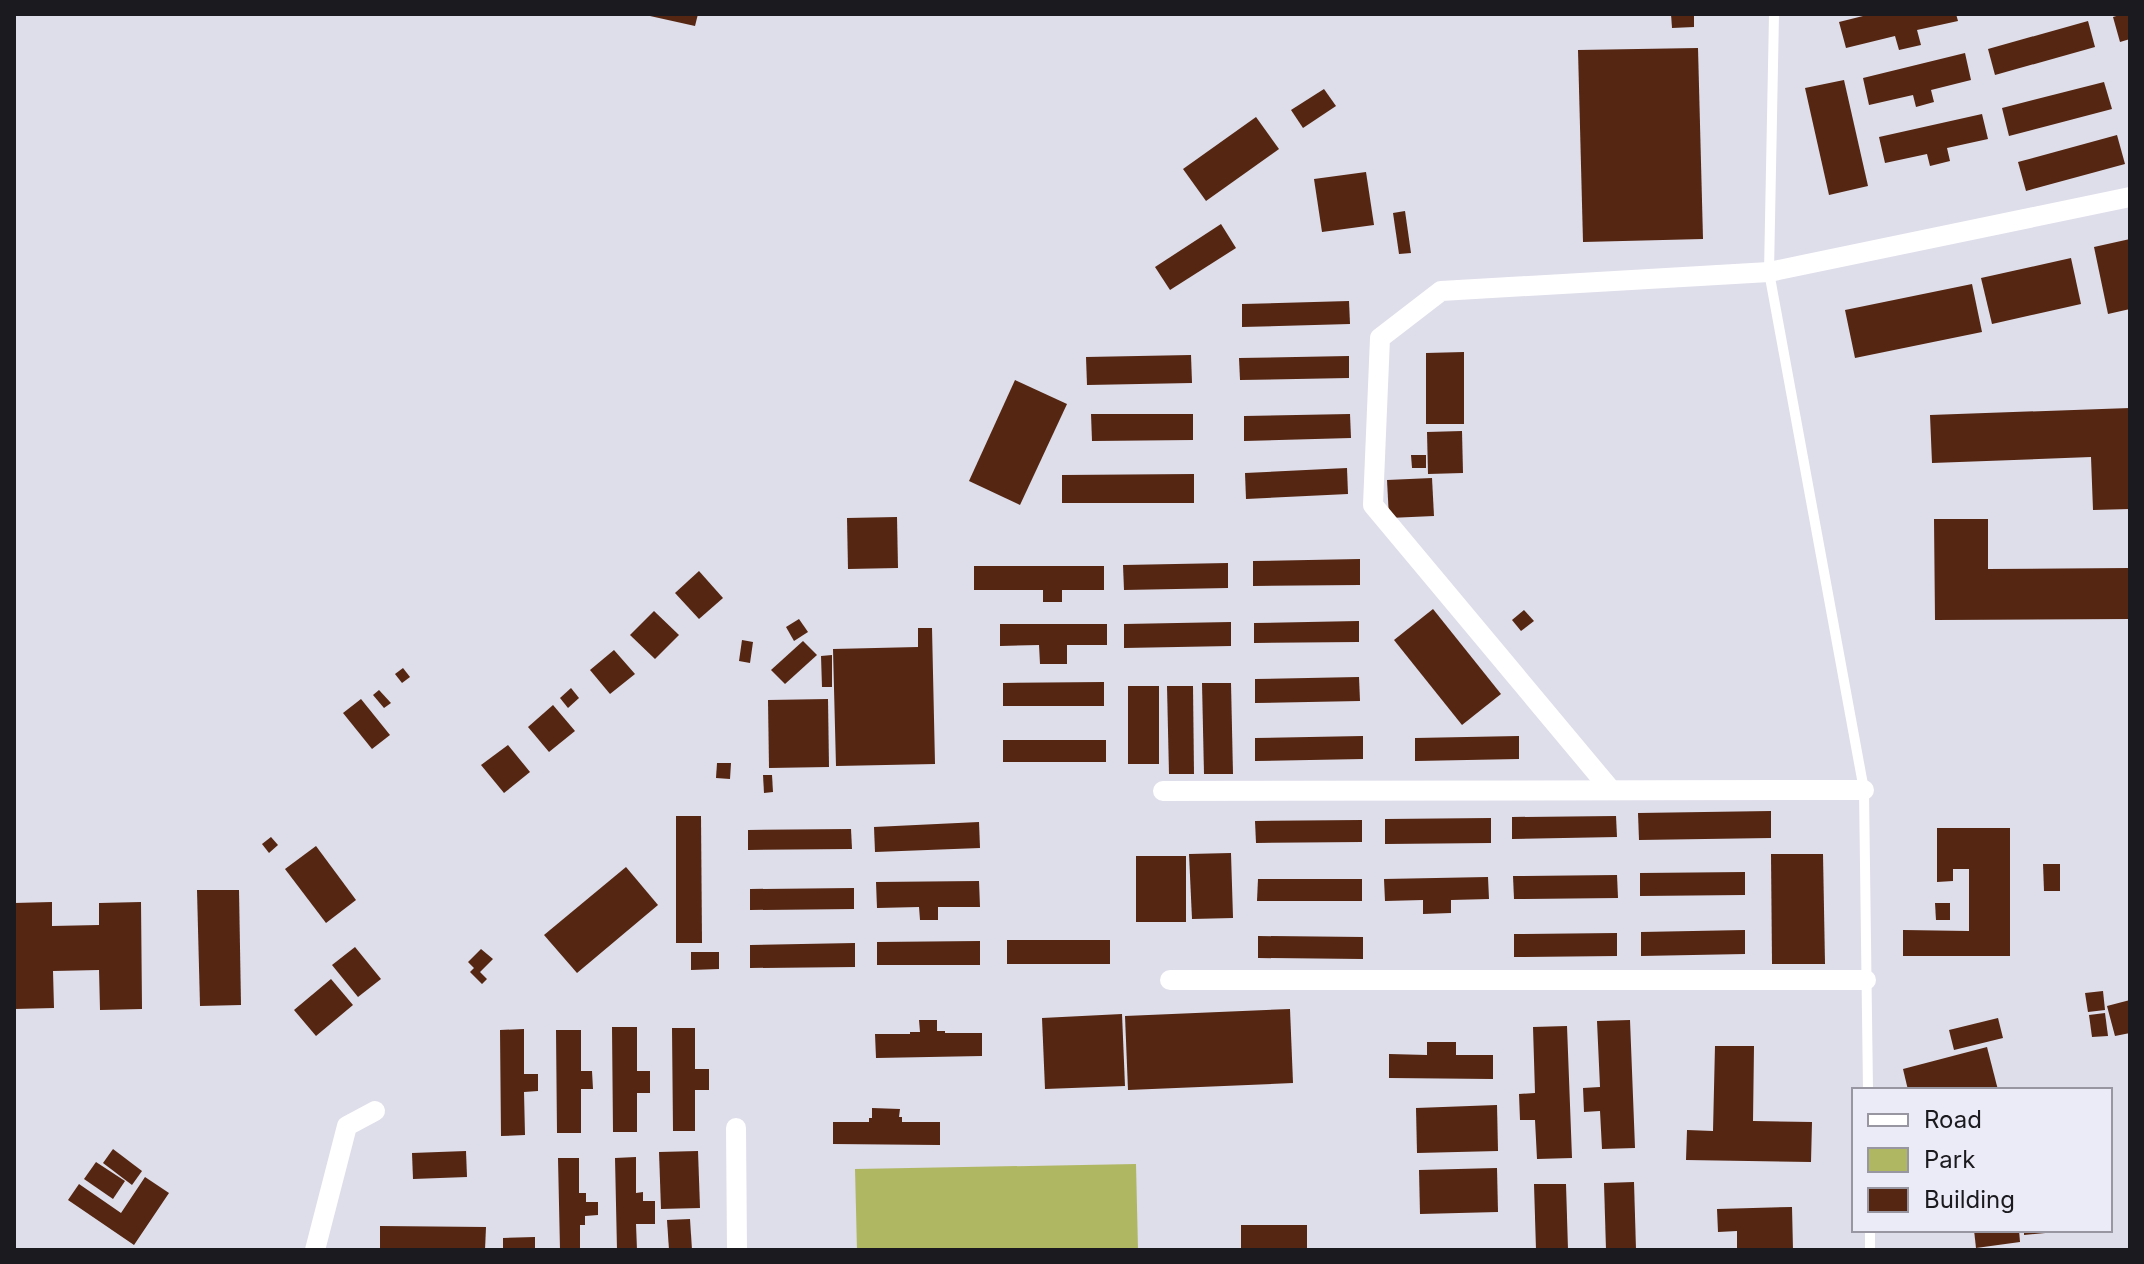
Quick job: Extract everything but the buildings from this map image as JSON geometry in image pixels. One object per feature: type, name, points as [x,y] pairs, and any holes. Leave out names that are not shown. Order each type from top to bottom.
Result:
[{"type":"street","points":[[1611,790],[1373,505],[1380,338],[1441,291],[1769,272],[2130,197]]},
{"type":"street","points":[[1163,791],[1864,790]]},
{"type":"street","points":[[1170,980],[1866,980]]},
{"type":"street","points":[[315,1250],[347,1126],[375,1111]]},
{"type":"street","points":[[736,1128],[737,1250]]},
{"type":"lane","points":[[1774,14],[1769,272],[1864,790],[1868,1088]]},
{"type":"green space","points":[[1136,1164],[1138,1250],[857,1250],[855,1169]]}]
